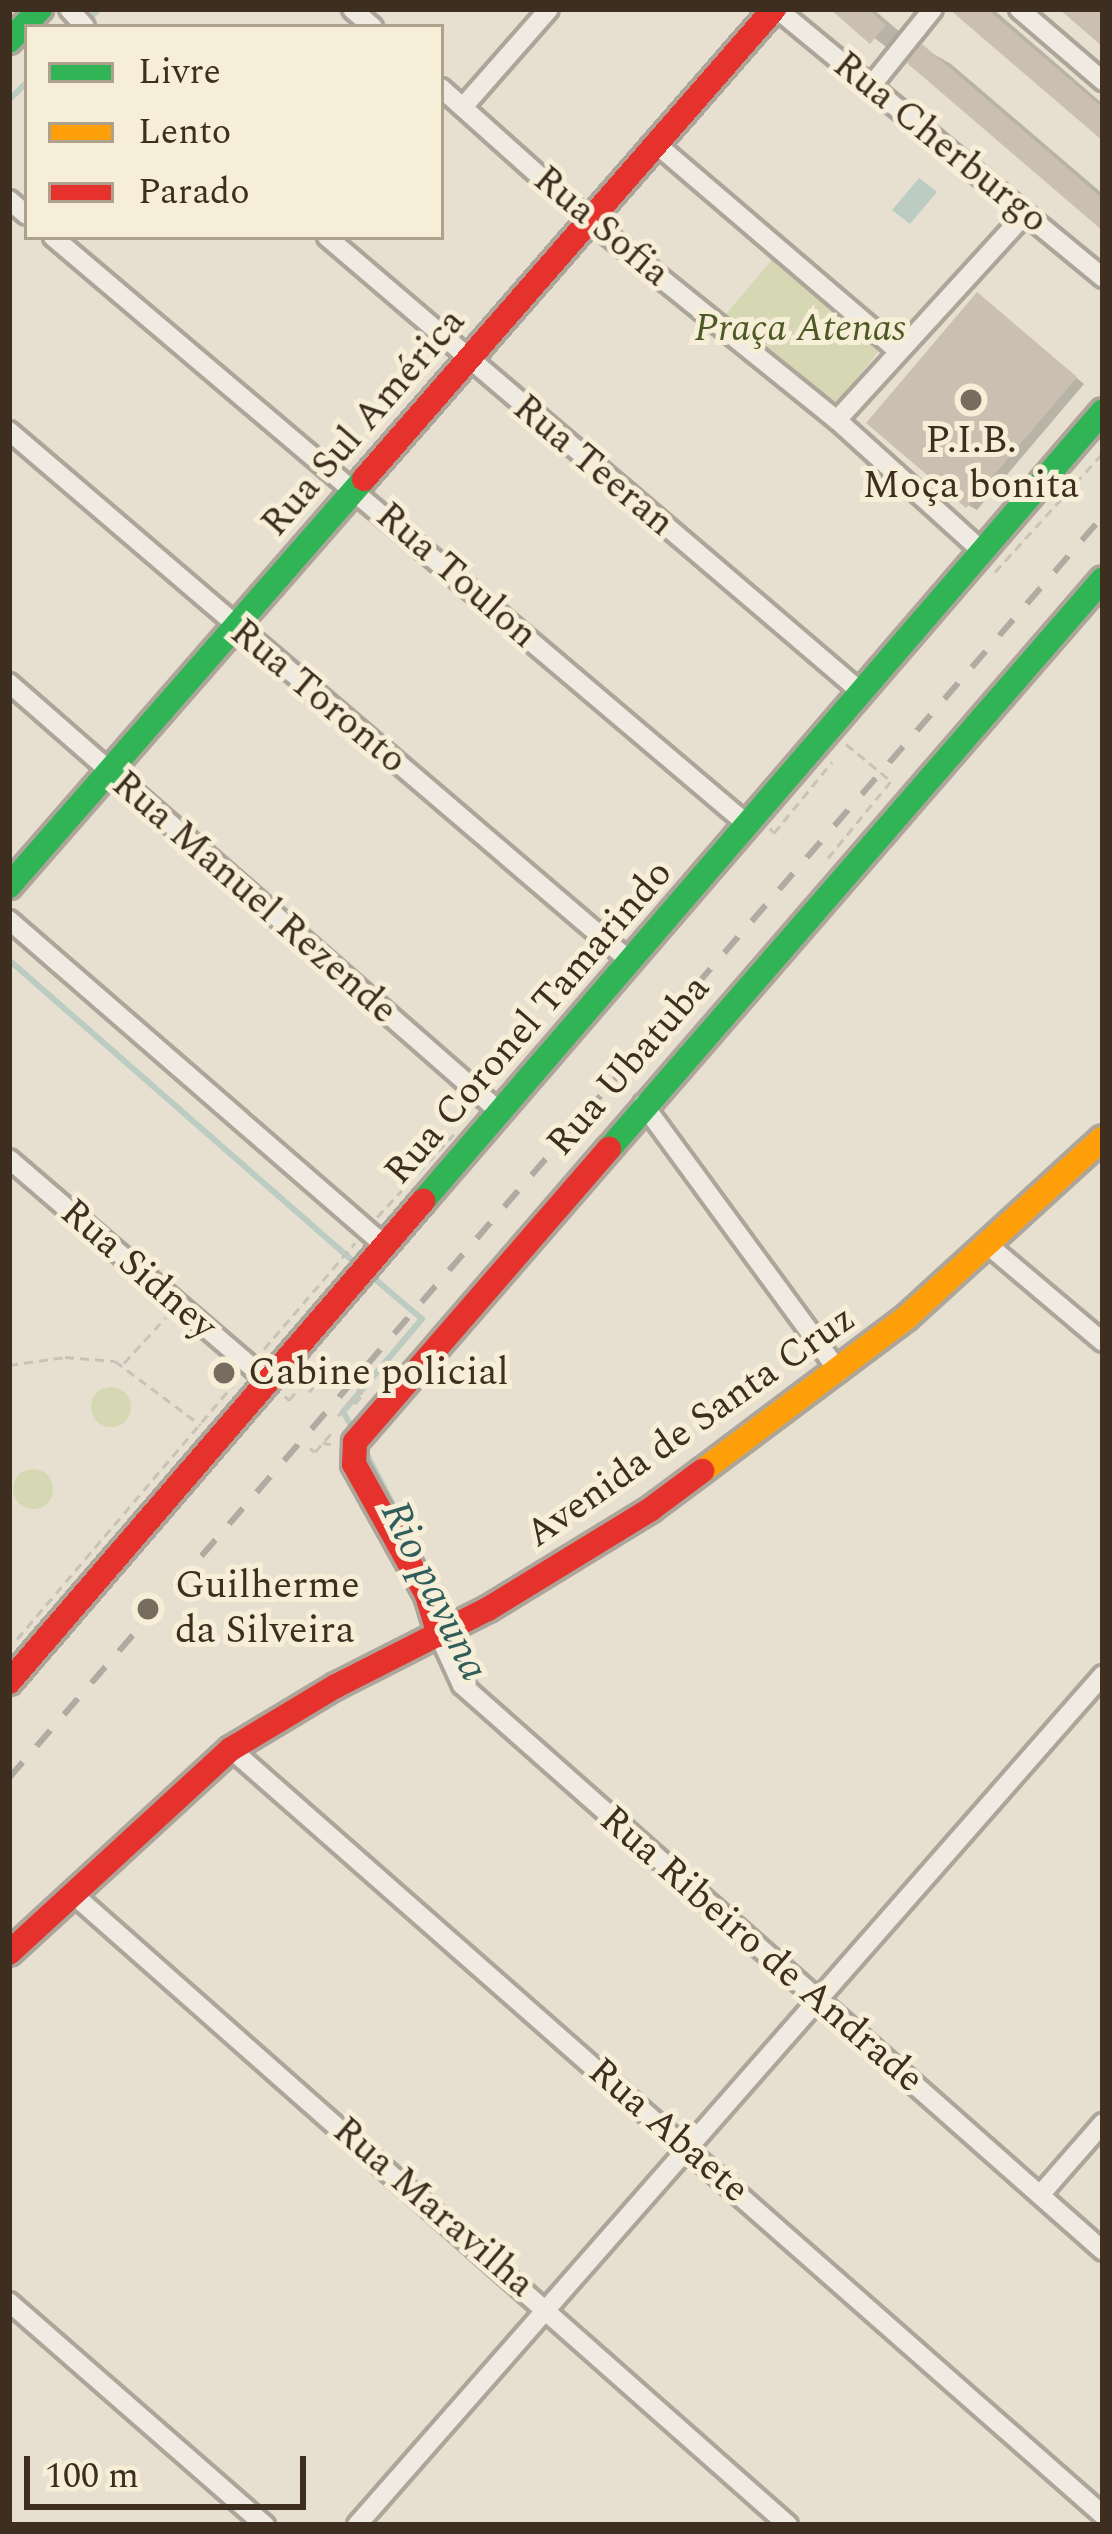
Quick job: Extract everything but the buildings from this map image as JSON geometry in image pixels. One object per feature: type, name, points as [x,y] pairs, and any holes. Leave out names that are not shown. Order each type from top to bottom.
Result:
[{"type":"main road","name":"Rua Sul América","points":[[9,886],[775,9]]},
{"type":"main road","name":"Rua Coronel Tamarindo","points":[[9,1682],[1103,411]]},
{"type":"main road","name":"Rua Ubatuba","points":[[440,1635],[427,1595],[354,1464],[355,1442],[1103,579]]},
{"type":"main road","name":"Avenida de Santa Cruz","points":[[9,1953],[231,1749],[336,1685],[440,1635],[651,1509],[839,1372],[989,1246],[1103,1138]]},
{"type":"street","points":[[463,107],[549,9]]},
{"type":"street","name":"Rua Cherburgo","points":[[775,9],[1103,278]]},
{"type":"street","points":[[871,86],[933,9]]},
{"type":"street","points":[[1019,9],[1103,81]]},
{"type":"street","name":"Rua Sofia","points":[[444,91],[590,220],[837,420],[982,551]]},
{"type":"street","points":[[656,144],[898,350]]},
{"type":"street","points":[[837,420],[1026,213]]},
{"type":"street","name":"Rua Toulon","points":[[57,240],[747,824]]},
{"type":"street","name":"Rua Teeran","points":[[330,240],[861,692]]},
{"type":"street","name":"Rua Toronto","points":[[9,431],[630,961]]},
{"type":"street","name":"Rua Manuel Rezende","points":[[9,683],[500,1112]]},
{"type":"street","points":[[9,920],[385,1246]]},
{"type":"street","points":[[644,1104],[839,1372]]},
{"type":"street","name":"Rua Sidney","points":[[9,1159],[268,1382]]},
{"type":"street","points":[[989,1246],[1103,1342]]},
{"type":"street","name":"Rua Ribeiro de Andrade","points":[[440,1635],[462,1685],[824,1997],[1103,2251]]},
{"type":"street","points":[[357,2525],[1103,1675]]},
{"type":"street","name":"Rua Abaete","points":[[231,1749],[1103,2515]]},
{"type":"street","name":"Rua Maravilha","points":[[74,1895],[548,2308],[788,2525]]},
{"type":"street","points":[[1043,2192],[1103,2123]]},
{"type":"street","points":[[9,2302],[266,2525]]},
{"type":"path","points":[[846,744],[891,781]]},
{"type":"path","points":[[123,1364],[178,1304]]},
{"type":"path","points":[[9,1365],[65,1357],[123,1364],[202,1426]]},
{"type":"path","points":[[302,1384],[323,1360],[361,1392],[338,1416]]},
{"type":"path","points":[[309,1392],[331,1366]]},
{"type":"path","points":[[9,1651],[231,1390],[232,1373]]},
{"type":"path","points":[[289,1400],[296,1407]]},
{"type":"path","points":[[310,1448],[315,1452],[335,1429]]},
{"type":"green space","name":"Praça Atenas","points":[[780,250],[887,341],[829,413],[718,324]]},
{"type":"green space","points":[[111,1387],[125,1393],[131,1407],[125,1421],[111,1427],[97,1421],[91,1407],[97,1393]]},
{"type":"green space","points":[[33,1469],[47,1475],[53,1489],[47,1503],[33,1509],[19,1503],[13,1489],[19,1475]]},
{"type":"shaded area","points":[[919,178],[937,192],[910,224],[892,210]]},
{"type":"waterway","name":"Rio pavuna","points":[[85,23],[99,9]]},
{"type":"waterway","name":"Rio pavuna","points":[[9,100],[24,85]]},
{"type":"waterway","name":"Rio pavuna","points":[[9,960],[359,1266]]},
{"type":"waterway","name":"Rio pavuna","points":[[355,1432],[343,1412],[422,1319],[369,1274]]},
{"type":"waterway","name":"Rio pavuna","points":[[364,1449],[452,1618]]},
{"type":"waterway","name":"Rio pavuna","points":[[457,1636],[479,1690]]},
{"type":"railway","points":[[9,1778],[1103,516]]},
{"type":"traffic: fast","points":[[25,24],[40,9]]},
{"type":"traffic: fast","points":[[9,41],[24,26]]},
{"type":"traffic: fast","points":[[423,1201],[1103,411]]},
{"type":"traffic: fast","points":[[9,886],[364,479]]},
{"type":"traffic: fast","points":[[609,1149],[1103,579]]},
{"type":"traffic: slow","points":[[702,1471],[907,1317],[1103,1138]]},
{"type":"traffic: jam","points":[[364,479],[774,9]]},
{"type":"traffic: jam","points":[[439,1635],[427,1595],[354,1464],[355,1442],[609,1149]]},
{"type":"traffic: jam","points":[[9,1682],[423,1201]]},
{"type":"traffic: jam","points":[[9,1953],[231,1749],[336,1686],[488,1609],[651,1509],[702,1471]]},
{"type":"place","name":"P.I.B. Moça bonita","points":[[971,400]]},
{"type":"place","name":"Cabine policial","points":[[224,1373]]},
{"type":"place","name":"Guilherme da Silveira","points":[[148,1609]]}]
